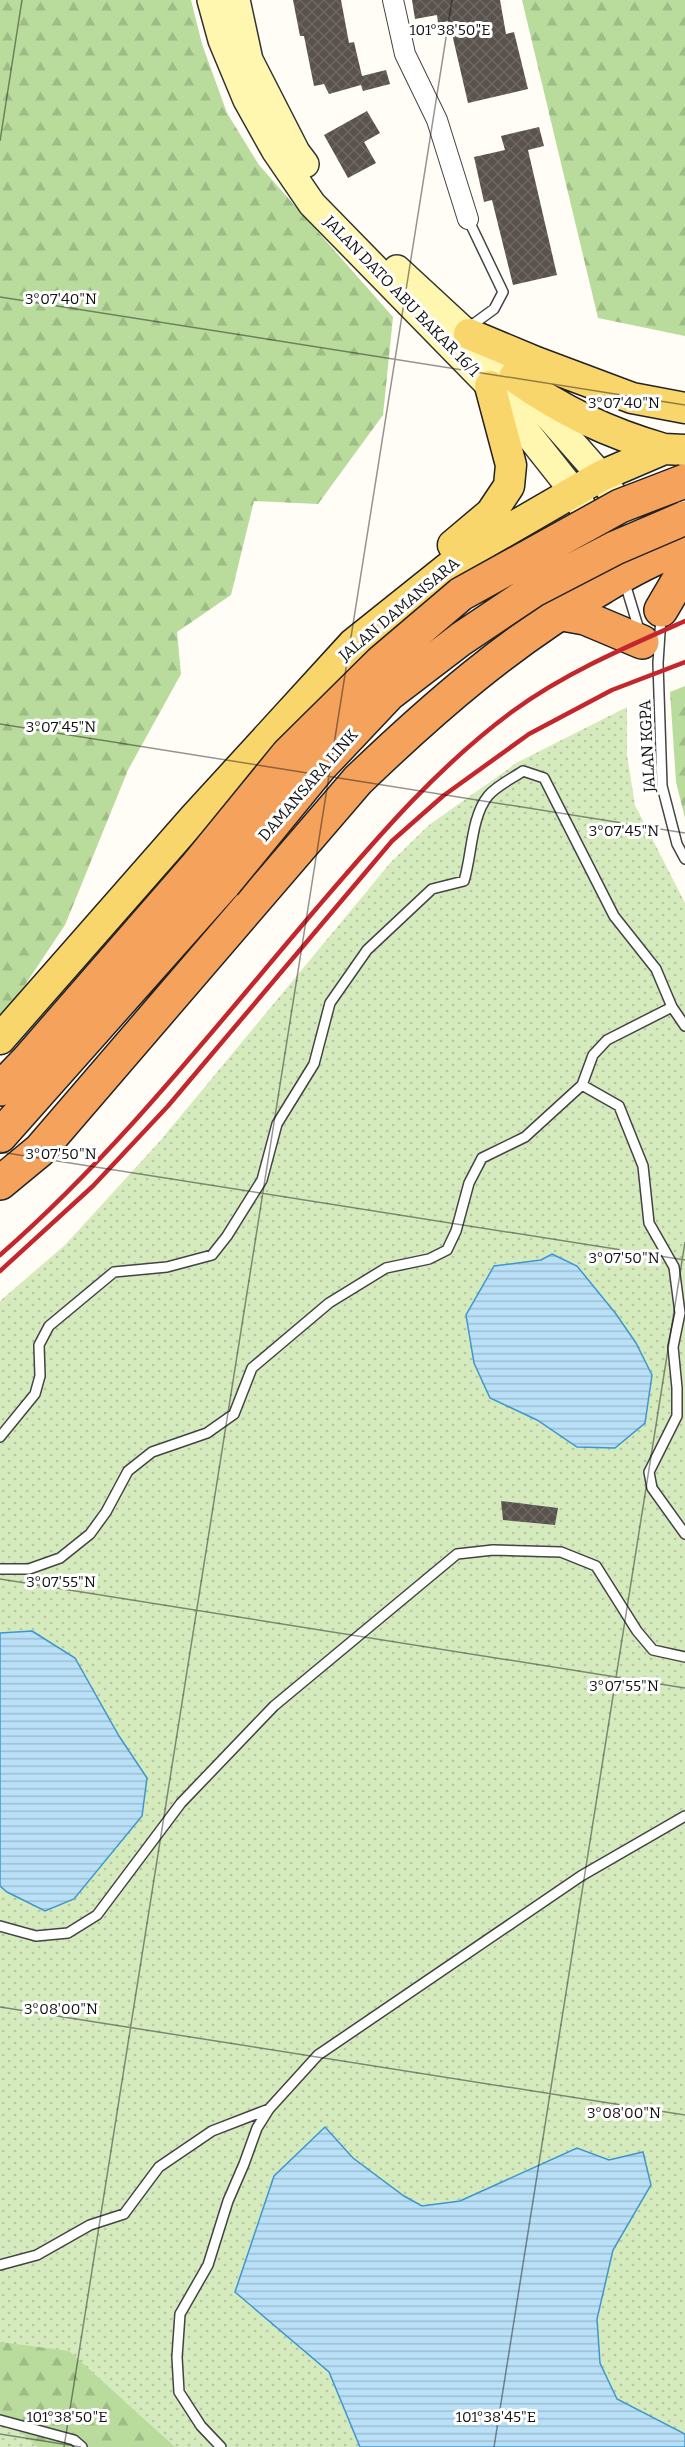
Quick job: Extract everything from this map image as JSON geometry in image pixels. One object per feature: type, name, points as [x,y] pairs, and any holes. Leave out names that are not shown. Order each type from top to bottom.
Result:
[{"type":"highway","name":"DAMANSARA LINK","points":[[0,1089],[200,862],[288,754],[381,662],[461,594],[620,506],[685,481]]},
{"type":"highway","name":"DAMANSARA LINK","points":[[0,1136],[224,885],[319,768],[389,694],[461,639],[534,590],[615,548],[685,518]]},
{"type":"highway","points":[[0,1184],[40,1150],[358,780],[408,731],[461,686],[557,613],[622,575],[663,579],[685,547]]},
{"type":"highway","points":[[557,613],[585,618],[650,652]]},
{"type":"main road","name":"JALAN DATO ABU BAKAR 16/1","points":[[211,0],[222,40],[247,100],[275,150],[312,204],[601,476],[663,579]]},
{"type":"main road","name":"JALAN DATO ABU BAKAR 16/1","points":[[236,0],[249,60],[296,152],[328,196],[360,234],[467,332],[574,492],[622,575]]},
{"type":"main road","points":[[467,332],[536,362],[632,398],[685,408]]},
{"type":"main road","points":[[194,818],[349,630],[491,513],[509,486],[511,465],[502,382],[549,401],[624,438],[674,450],[680,429],[685,428]]},
{"type":"main road","name":"JALAN DAMANSARA","points":[[0,1039],[194,818],[353,644],[463,556],[601,476],[674,450]]},
{"type":"street","points":[[393,0],[405,54],[437,120],[468,219]]},
{"type":"lane","points":[[467,332],[494,309],[503,292],[468,219]]},
{"type":"lane","name":"JALAN KGPA","points":[[622,575],[650,652],[662,786],[677,844],[685,859]]},
{"type":"lane","name":"JALAN KGPA","points":[[650,652],[661,633],[663,579]]},
{"type":"lane","points":[[0,1437],[34,1394],[40,1376],[39,1345],[49,1326],[114,1272],[167,1267],[212,1255],[227,1236],[262,1180],[277,1124],[314,1064],[330,1003],[367,950],[432,889],[464,881],[474,828],[489,796],[523,771],[544,778],[614,916],[656,969],[672,1007],[685,1026]]},
{"type":"lane","points":[[0,1569],[29,1569],[60,1558],[90,1534],[106,1512],[128,1471],[152,1452],[207,1433],[234,1414],[252,1368],[329,1302],[386,1268],[429,1259],[447,1250],[456,1231],[469,1183],[482,1158],[525,1137],[582,1085],[593,1055],[607,1040],[672,1007]]},
{"type":"lane","points":[[582,1085],[619,1106],[643,1166],[648,1223],[674,1267],[680,1313],[673,1347],[677,1416],[649,1472],[652,1488],[685,1534]]},
{"type":"lane","points":[[0,1926],[36,1936],[68,1933],[97,1915],[181,1803],[274,1706],[457,1554],[493,1550],[561,1552],[596,1566],[636,1631],[653,1650],[685,1657]]},
{"type":"lane","points":[[220,2447],[201,2426],[179,2392],[177,2357],[180,2314],[208,2265],[228,2200],[257,2128],[269,2109],[318,2055],[581,1876],[685,1816]]},
{"type":"lane","points":[[0,2265],[37,2255],[90,2225],[124,2214],[159,2168],[212,2131],[269,2109]]},
{"type":"lane","points":[[0,2420],[74,2440],[82,2447]]},
{"type":"green space","points":[[0,0],[191,0],[202,44],[227,113],[259,165],[393,317],[383,415],[318,504],[254,501],[231,595],[177,632],[181,674],[128,770],[65,925],[11,1006],[0,1017]]},
{"type":"green space","points":[[522,0],[685,0],[685,336],[598,318]]},
{"type":"green space","points":[[685,686],[685,818],[676,782],[670,692]]},
{"type":"green space","points":[[627,707],[627,755],[635,805],[685,903],[685,2447],[0,2447],[0,1301],[65,1245],[160,1141],[391,862],[429,825],[518,762]]},
{"type":"green space","points":[[0,2342],[69,2351],[175,2447],[38,2447],[12,2425],[0,2420]]},
{"type":"water","points":[[552,1254],[577,1266],[636,1343],[652,1375],[645,1423],[615,1448],[577,1447],[537,1420],[490,1398],[474,1363],[466,1315],[494,1266],[541,1260]]},
{"type":"water","points":[[32,1631],[75,1658],[119,1736],[147,1778],[142,1816],[74,1899],[45,1911],[7,1892],[0,1886],[0,1633]]},
{"type":"water","points":[[325,2127],[353,2158],[404,2196],[422,2206],[460,2201],[577,2148],[609,2160],[643,2152],[651,2185],[613,2250],[597,2319],[600,2363],[617,2399],[685,2434],[685,2447],[360,2447],[329,2372],[235,2292],[274,2176]]},
{"type":"building","points":[[293,0],[341,0],[349,43],[354,42],[362,76],[386,70],[390,84],[363,91],[361,85],[329,94],[324,84],[314,86],[304,36],[300,36]]},
{"type":"building","points":[[412,0],[500,0],[506,34],[514,32],[528,89],[468,103],[449,21],[438,23],[437,15],[415,19]]},
{"type":"building","points":[[367,111],[380,133],[364,142],[376,163],[348,178],[324,135]]},
{"type":"building","points":[[539,127],[544,146],[528,150],[557,275],[513,285],[492,200],[484,202],[474,157],[505,150],[501,136]]},
{"type":"building","points":[[501,1501],[558,1508],[555,1525],[503,1520]]},
{"type":"railway","points":[[0,1255],[85,1174],[125,1131],[362,856],[409,804],[459,755],[485,732],[533,697],[596,662],[685,621]]},
{"type":"railway","points":[[0,1271],[93,1186],[168,1106],[392,841],[443,796],[529,734],[612,690],[685,662]]}]
